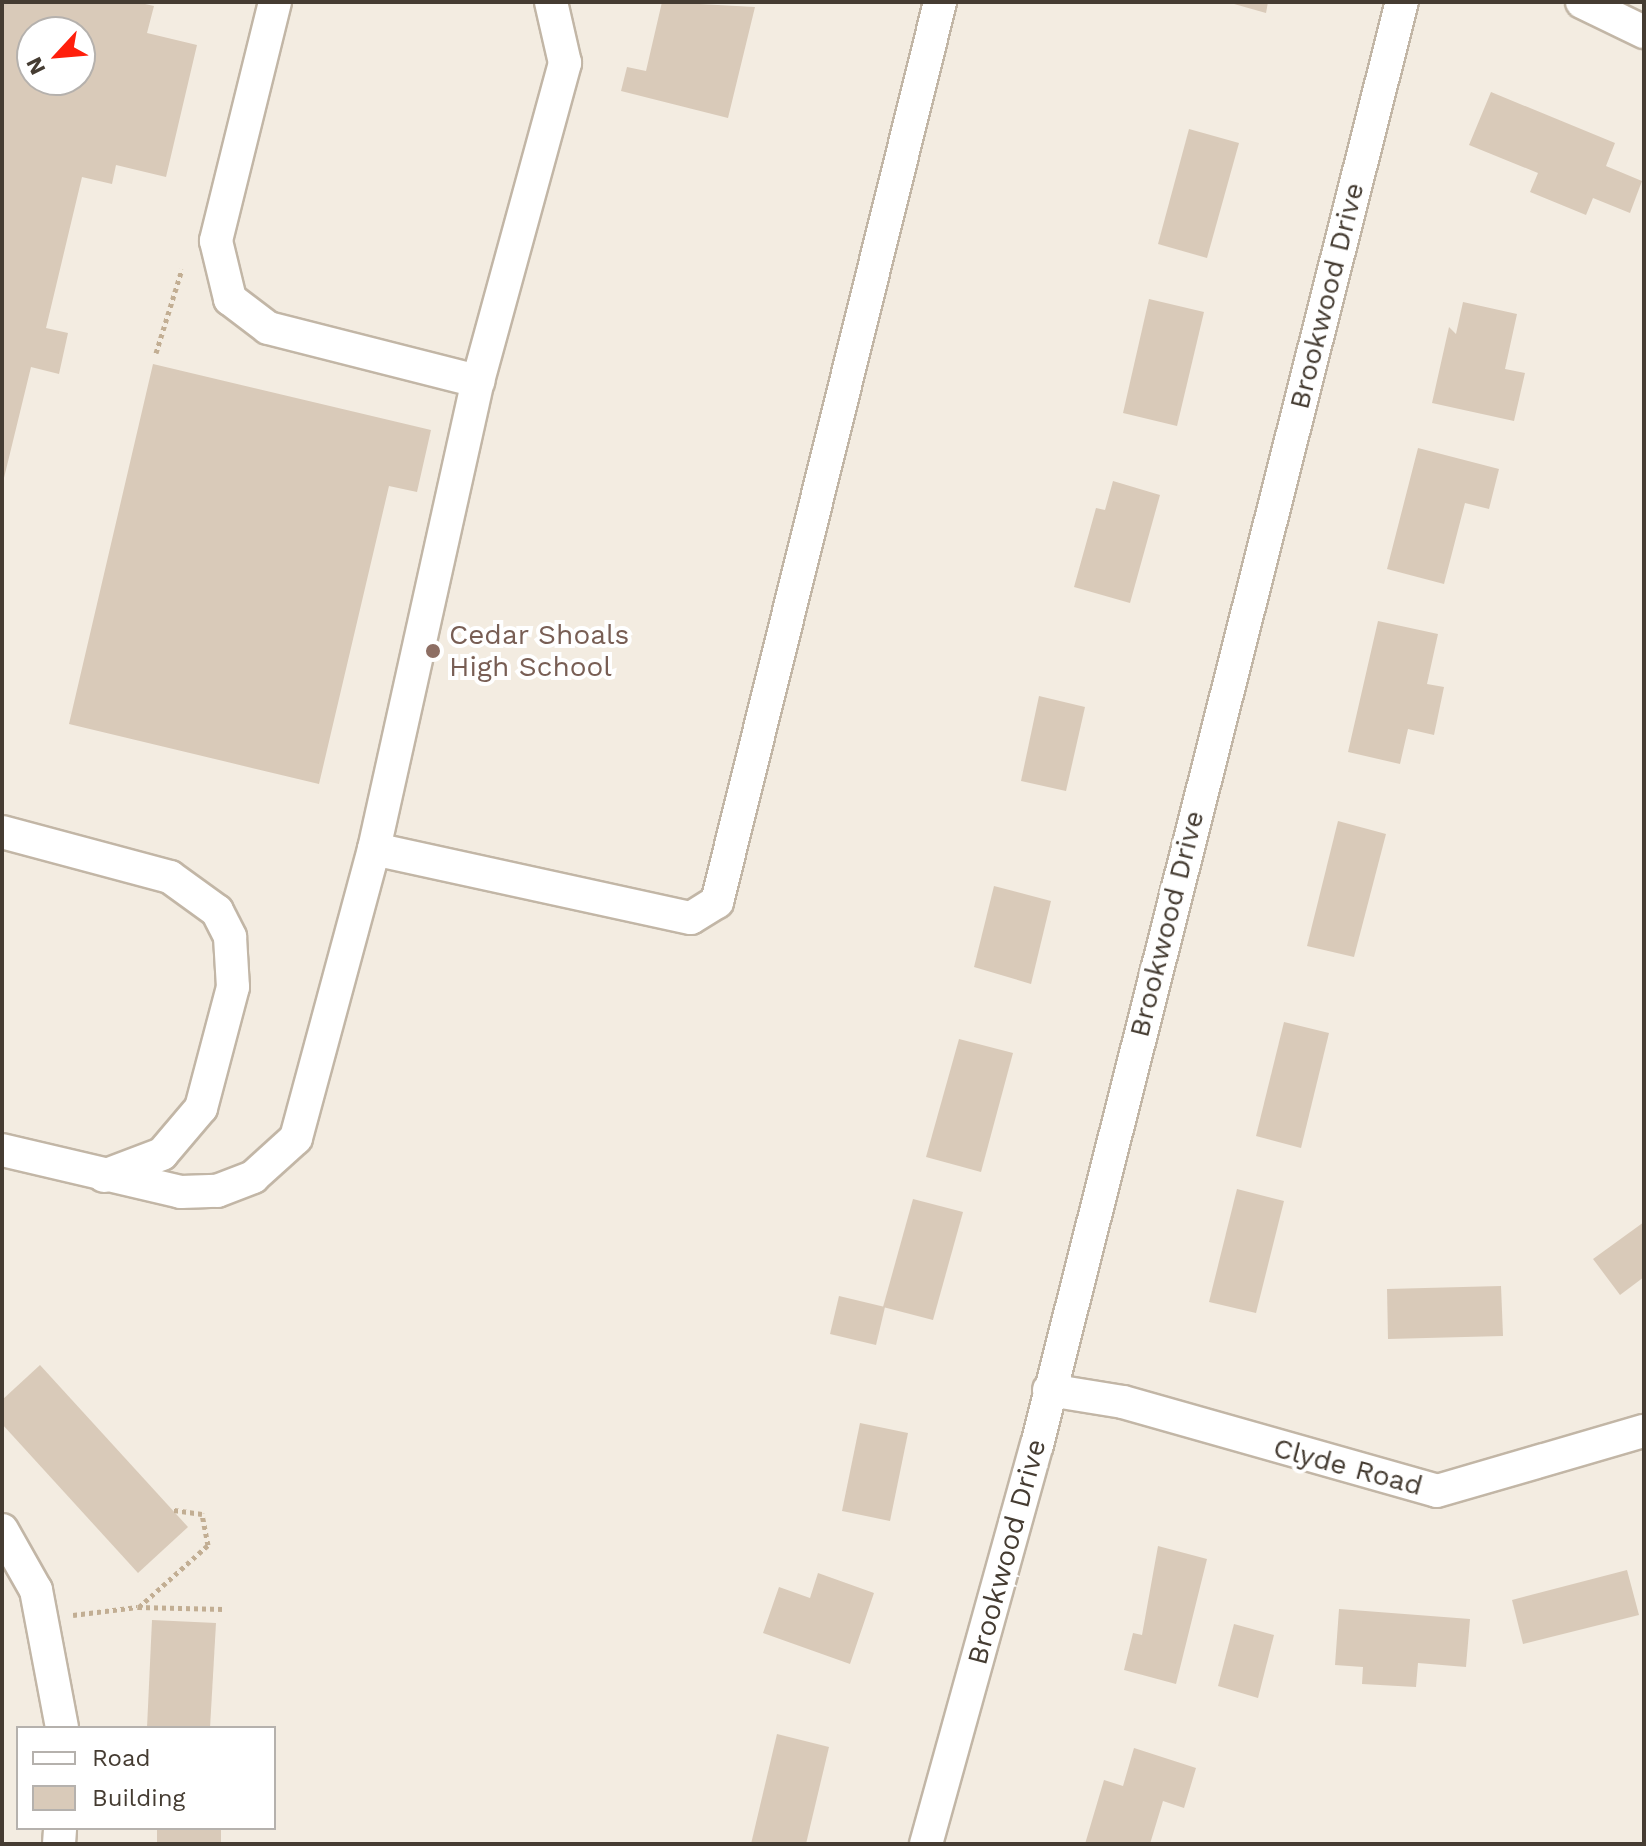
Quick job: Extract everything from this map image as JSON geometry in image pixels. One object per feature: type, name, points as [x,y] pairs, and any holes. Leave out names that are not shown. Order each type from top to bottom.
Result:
[{"type":"street","points":[[275,2],[216,241],[230,299],[268,328],[478,381]]},
{"type":"street","points":[[2,1150],[181,1192],[217,1191],[253,1177],[296,1138],[374,849],[478,381],[565,63],[551,2]]},
{"type":"street","points":[[374,849],[691,918],[717,902],[940,2]]},
{"type":"street","name":"Brookwood Drive","points":[[926,1844],[1049,1390],[1402,2]]},
{"type":"street","points":[[1582,2],[1644,32]]},
{"type":"street","points":[[2,832],[170,877],[217,911],[230,937],[237,963],[201,1108],[162,1154],[104,1176]]},
{"type":"street","name":"Clyde Road","points":[[1049,1390],[1123,1402],[1437,1491],[1644,1431]]},
{"type":"street","points":[[2,1530],[45,1620],[62,1726]]},
{"type":"path","points":[[156,353],[182,269]]},
{"type":"path","points":[[138,1607],[208,1545],[202,1514],[172,1510]]},
{"type":"path","points":[[45,1620],[138,1607],[224,1609]]},
{"type":"building","points":[[2,2],[136,2],[154,6],[147,33],[197,45],[166,177],[116,165],[112,184],[82,177],[46,328],[68,333],[59,374],[31,367],[3,482]]},
{"type":"building","points":[[662,2],[755,7],[728,118],[621,91],[627,67],[646,71]]},
{"type":"building","points":[[1227,2],[1268,2],[1266,13]]},
{"type":"building","points":[[1491,92],[1615,143],[1606,166],[1642,181],[1630,213],[1593,198],[1586,215],[1530,192],[1538,173],[1469,145]]},
{"type":"building","points":[[1189,129],[1239,143],[1207,258],[1158,244]]},
{"type":"building","points":[[1149,299],[1204,312],[1177,426],[1123,413]]},
{"type":"building","points":[[1463,302],[1517,314],[1505,369],[1525,373],[1514,421],[1432,403],[1449,327],[1456,334]]},
{"type":"building","points":[[153,364],[431,430],[417,492],[389,486],[319,784],[69,724]]},
{"type":"building","points":[[1418,448],[1499,469],[1489,509],[1465,503],[1444,584],[1387,569]]},
{"type":"building","points":[[1113,481],[1160,495],[1130,603],[1074,587],[1096,508],[1105,510]]},
{"type":"building","points":[[1378,621],[1438,634],[1427,684],[1444,687],[1434,735],[1408,729],[1400,764],[1348,752]]},
{"type":"building","points":[[1039,696],[1085,707],[1066,791],[1021,781]]},
{"type":"building","points":[[1338,821],[1386,834],[1354,957],[1307,946]]},
{"type":"building","points":[[994,886],[1051,901],[1031,984],[974,967]]},
{"type":"building","points":[[1284,1022],[1329,1033],[1301,1148],[1256,1136]]},
{"type":"building","points":[[959,1039],[1013,1053],[981,1172],[926,1157]]},
{"type":"building","points":[[1237,1189],[1284,1201],[1256,1313],[1209,1302]]},
{"type":"building","points":[[913,1199],[963,1212],[933,1320],[883,1307]]},
{"type":"building","points":[[1644,1222],[1644,1277],[1620,1295],[1593,1259]]},
{"type":"building","points":[[1501,1286],[1503,1336],[1388,1339],[1387,1289]]},
{"type":"building","points":[[839,1296],[885,1307],[876,1345],[830,1334]]},
{"type":"building","points":[[40,1365],[188,1527],[138,1573],[2,1424],[2,1400]]},
{"type":"building","points":[[860,1423],[908,1433],[890,1521],[842,1511]]},
{"type":"building","points":[[1158,1546],[1207,1559],[1176,1684],[1124,1670],[1133,1633],[1142,1635]]},
{"type":"building","points":[[1627,1570],[1639,1615],[1523,1644],[1512,1600]]},
{"type":"building","points":[[818,1573],[874,1593],[850,1664],[763,1633],[779,1587],[810,1598]]},
{"type":"building","points":[[1339,1609],[1470,1619],[1466,1667],[1418,1663],[1416,1687],[1362,1684],[1363,1667],[1335,1665]]},
{"type":"building","points":[[152,1620],[216,1623],[210,1726],[147,1726]]},
{"type":"building","points":[[1234,1624],[1274,1635],[1258,1698],[1218,1686]]},
{"type":"building","points":[[777,1734],[829,1747],[806,1844],[751,1844]]},
{"type":"building","points":[[1134,1748],[1196,1768],[1184,1808],[1163,1801],[1150,1844],[1085,1844],[1104,1780],[1123,1786]]},
{"type":"building","points":[[157,1830],[221,1830],[221,1844],[157,1844]]},
{"type":"place","name":"Cedar Shoals High School","points":[[433,651]]}]
